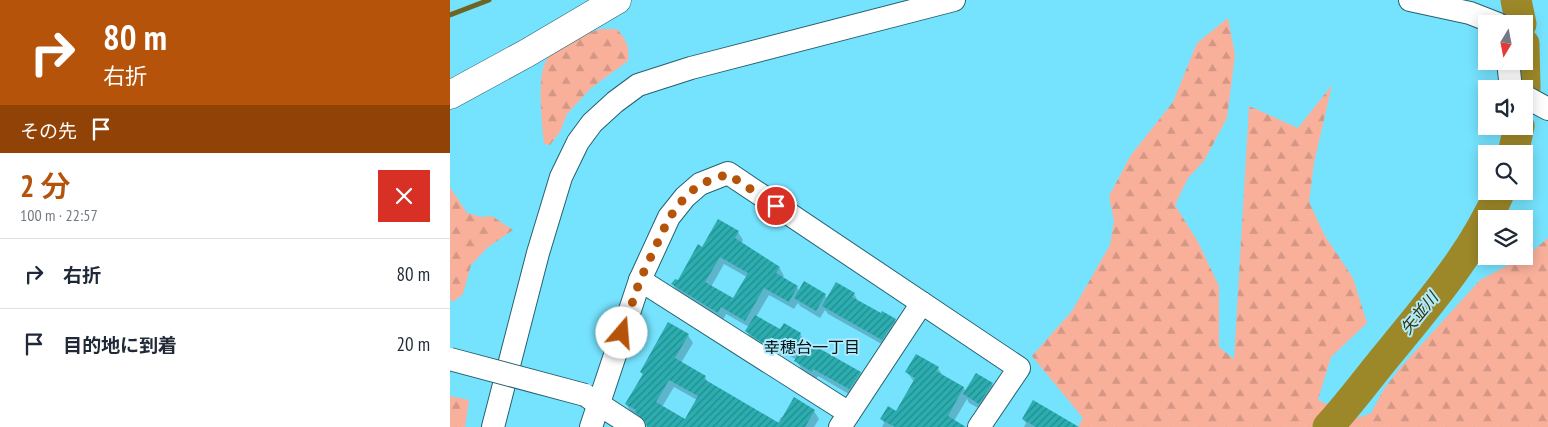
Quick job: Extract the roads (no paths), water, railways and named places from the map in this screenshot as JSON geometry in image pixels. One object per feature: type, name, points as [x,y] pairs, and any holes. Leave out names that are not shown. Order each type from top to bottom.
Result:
[{"type":"main road","points":[[450,95],[534,49],[617,0]]},
{"type":"street","points":[[493,427],[538,253],[561,177],[578,142],[598,118],[615,102],[638,85],[682,70],[954,0]]},
{"type":"street","points":[[1410,0],[1478,16]]},
{"type":"street","points":[[1533,101],[1548,109]]},
{"type":"street","points":[[592,427],[592,400],[640,280],[669,218],[685,197],[700,184],[728,174],[1019,368],[979,427]]},
{"type":"street","points":[[640,280],[844,420],[922,303]]},
{"type":"street","points":[[450,359],[592,400],[634,427]]},
{"type":"waterway","points":[[450,15],[489,0]]},
{"type":"waterway","name":"矢並川","points":[[1516,0],[1519,15]]},
{"type":"waterway","name":"矢並川","points":[[1525,70],[1525,80]]},
{"type":"waterway","name":"矢並川","points":[[1515,145],[1517,135]]},
{"type":"waterway","name":"矢並川","points":[[1328,427],[1452,273],[1466,254],[1496,200]]},
{"type":"district","name":"幸穂台一丁目","points":[[812,347]]}]
